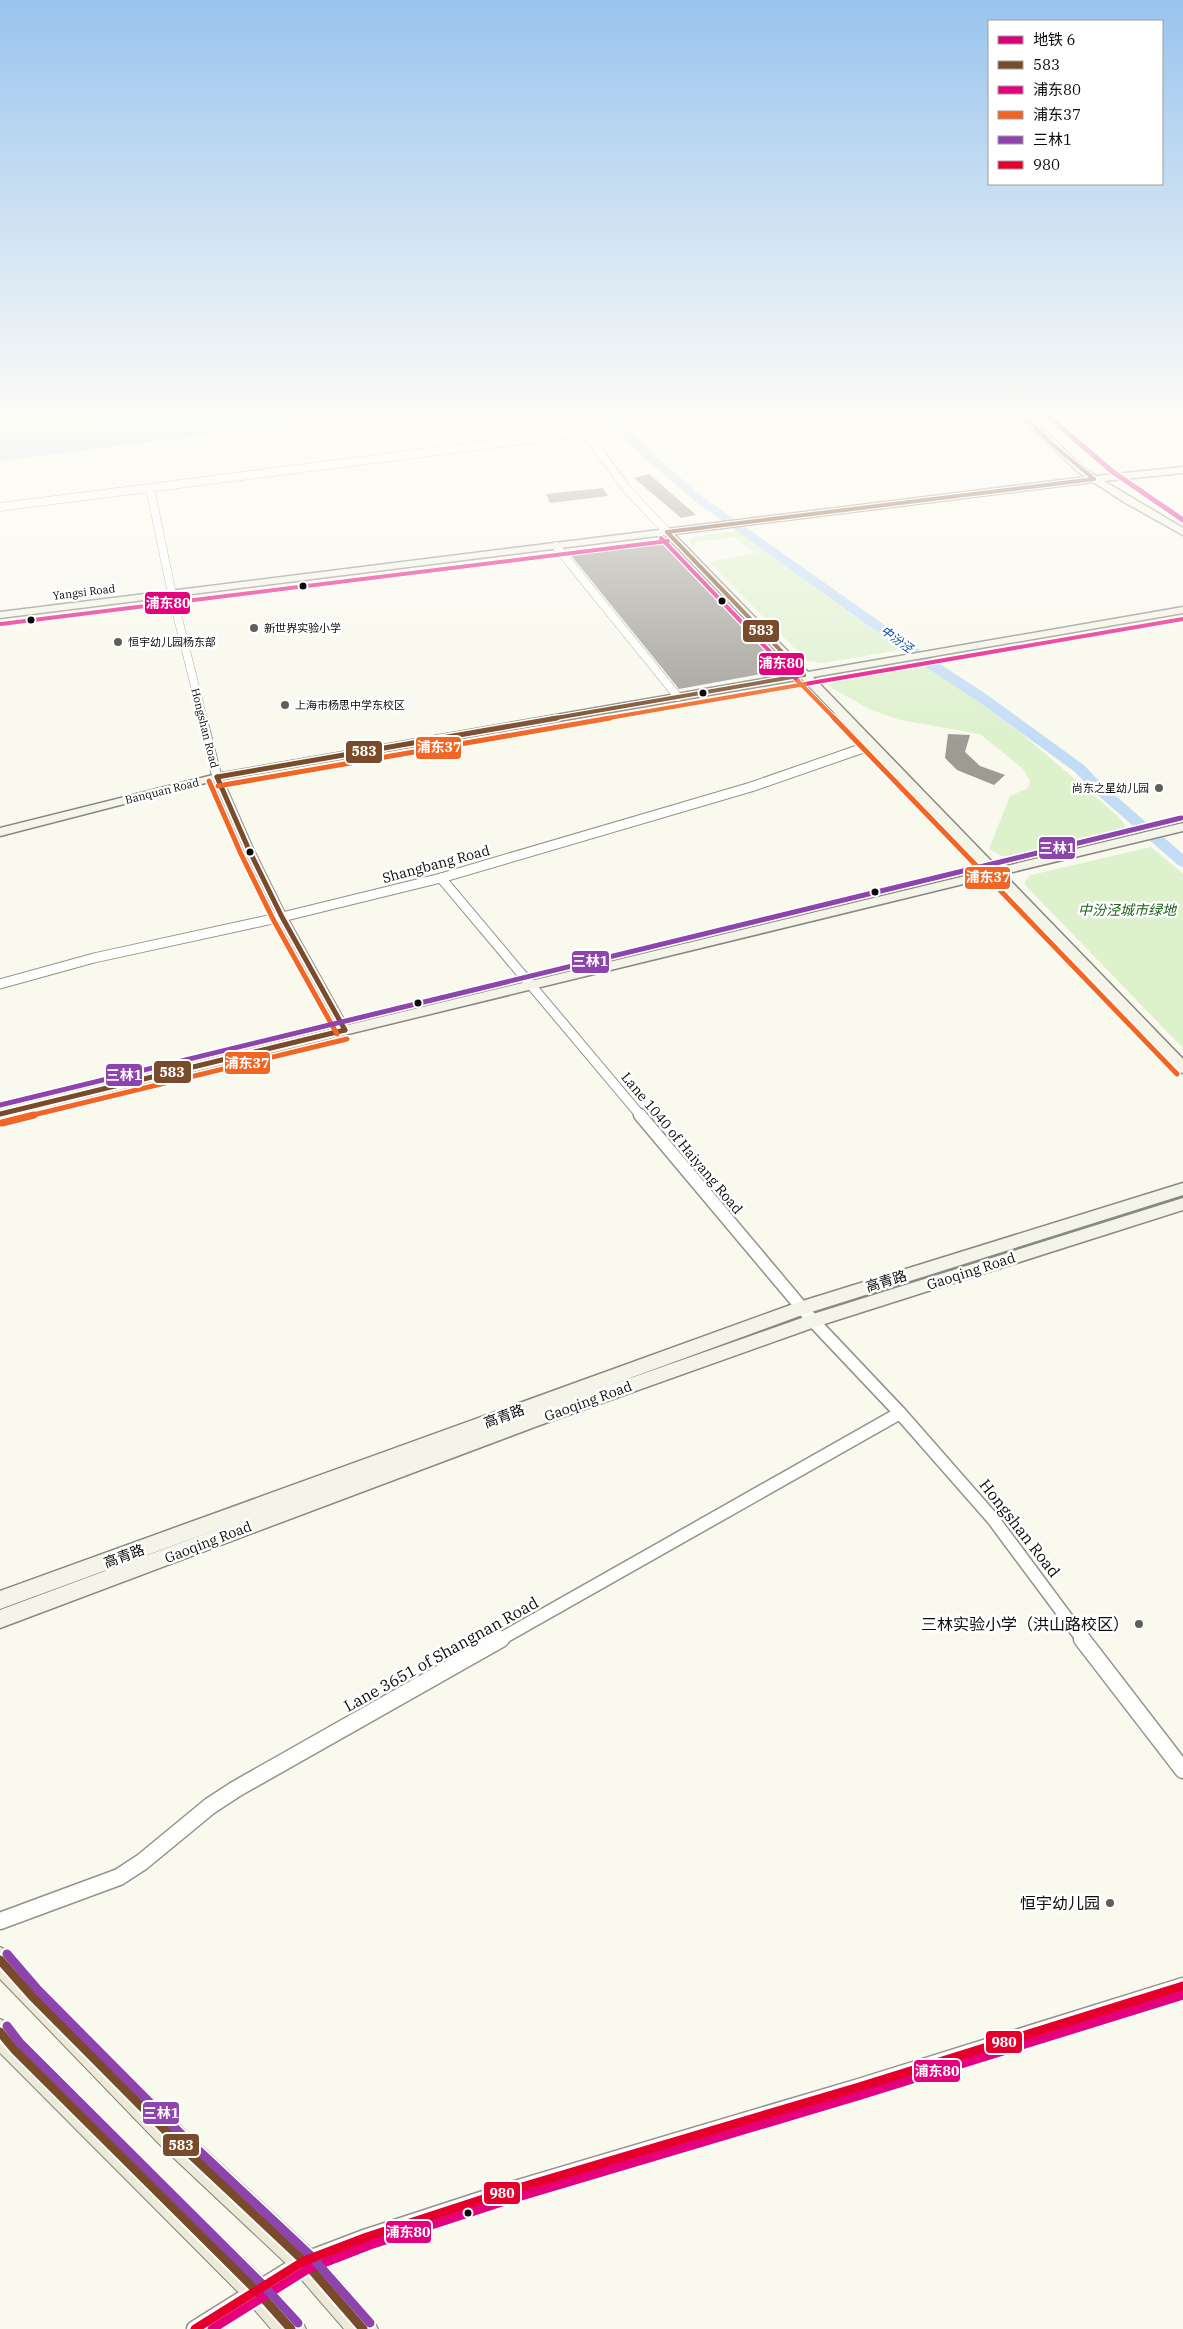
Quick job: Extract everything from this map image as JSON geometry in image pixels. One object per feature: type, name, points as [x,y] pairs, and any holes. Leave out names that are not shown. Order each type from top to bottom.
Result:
[{"type":"main road","points":[[0,1960],[32,1996],[173,2138],[304,2261],[363,2329]]},
{"type":"main road","points":[[0,2032],[14,2049],[256,2290],[291,2329]]},
{"type":"street","name":"Hongshan Road","points":[[158,526],[172,594],[216,777],[282,917],[346,1030]]},
{"type":"street","points":[[661,526],[1183,1068]]},
{"type":"street","name":"Yangsi Road","points":[[0,615],[718,526]]},
{"type":"street","points":[[556,546],[678,697]]},
{"type":"street","name":"Banquan Road","points":[[0,832],[216,777],[1183,610]]},
{"type":"street","name":"Shangbang Road","points":[[0,984],[121,952],[282,917],[440,878],[742,790],[802,771],[872,745]]},
{"type":"street","points":[[0,1114],[529,984],[1183,827]]},
{"type":"street","name":"Lane 1040 of Haiyang Road","points":[[440,878],[807,1314]]},
{"type":"street","name":"高青路","points":[[0,1600],[807,1314],[1183,1189]]},
{"type":"street","name":"Gaoqing Road","points":[[0,1620],[535,1419],[807,1314],[1183,1204]]},
{"type":"street","name":"Hongshan Road","points":[[807,1314],[900,1413],[999,1525],[1091,1651],[1183,1770]]},
{"type":"street","name":"Lane 3651 of Shangnan Road","points":[[0,1921],[107,1882],[130,1870],[210,1806],[236,1789],[900,1413]]},
{"type":"street","points":[[195,2329],[304,2261],[367,2237],[497,2195],[858,2087],[1183,1986]]},
{"type":"green space","points":[[736,531],[901,650],[823,663],[807,661],[709,562],[755,553],[734,537],[697,542],[694,544],[694,547],[689,542],[693,537]]},
{"type":"green space","points":[[922,663],[1022,734],[1119,817],[1128,830],[1020,856],[1002,856],[989,849],[1010,796],[1028,788],[1030,781],[1023,769],[980,734],[900,720],[869,709],[828,686],[834,678]]},
{"type":"green space","name":"中汾泾城市绿地","points":[[1151,847],[1183,874],[1183,1048],[1025,885],[1025,881],[1031,875]]},
{"type":"building","points":[[661,543],[779,666],[778,671],[679,689],[570,554]]},
{"type":"building","points":[[948,734],[970,735],[965,752],[980,766],[1005,775],[994,785],[957,770],[945,758]]},
{"type":"waterway","name":"中汾泾","points":[[736,526],[935,667],[984,699],[1080,769],[1097,787],[1183,862]]},
{"type":"transit line","name":"583","points":[[667,532],[718,526]]},
{"type":"transit line","name":"583","points":[[667,532],[804,675]]},
{"type":"transit line","name":"浦东80","points":[[661,538],[798,681]]},
{"type":"transit line","name":"浦东80","points":[[1,624],[668,541]]},
{"type":"transit line","name":"浦东80","points":[[805,684],[1183,619]]},
{"type":"transit line","name":"583","points":[[217,777],[804,675]]},
{"type":"transit line","name":"浦东37","points":[[798,681],[1177,1074]]},
{"type":"transit line","name":"浦东37","points":[[218,786],[805,684]]},
{"type":"transit line","name":"583","points":[[217,777],[249,850],[282,917],[345,1030]]},
{"type":"transit line","name":"浦东37","points":[[209,781],[241,854],[274,921],[337,1034]]},
{"type":"transit line","name":"三林1","points":[[0,1105],[1181,818]]},
{"type":"transit line","name":"583","points":[[0,1114],[345,1030]]},
{"type":"transit line","name":"浦东37","points":[[2,1123],[347,1039]]},
{"type":"transit line","name":"三林1","points":[[7,1954],[38,1990],[179,2132],[310,2255],[370,2323]]},
{"type":"transit line","name":"583","points":[[0,1960],[32,1996],[173,2138],[304,2261],[363,2329]]},
{"type":"transit line","name":"980","points":[[195,2329],[304,2261],[367,2237],[505,2192],[859,2087],[1183,1986]]},
{"type":"transit line","name":"浦东80","points":[[212,2329],[308,2269],[370,2245],[508,2200],[861,2095],[1183,1995]]},
{"type":"transit line","name":"三林1","points":[[7,2026],[20,2043],[262,2284],[298,2323]]},
{"type":"transit line","name":"583","points":[[0,2032],[14,2049],[256,2290],[291,2329]]},
{"type":"place","name":"新世界实验小学","points":[[254,628]]},
{"type":"place","name":"恒宇幼儿园杨东部","points":[[118,642]]},
{"type":"place","name":"上海市杨思中学东校区","points":[[285,705]]},
{"type":"place","name":"尚东之星幼儿园","points":[[1159,788]]},
{"type":"place","name":"三林实验小学（洪山路校区）","points":[[1139,1624]]},
{"type":"place","name":"恒宇幼儿园","points":[[1110,1903]]}]
